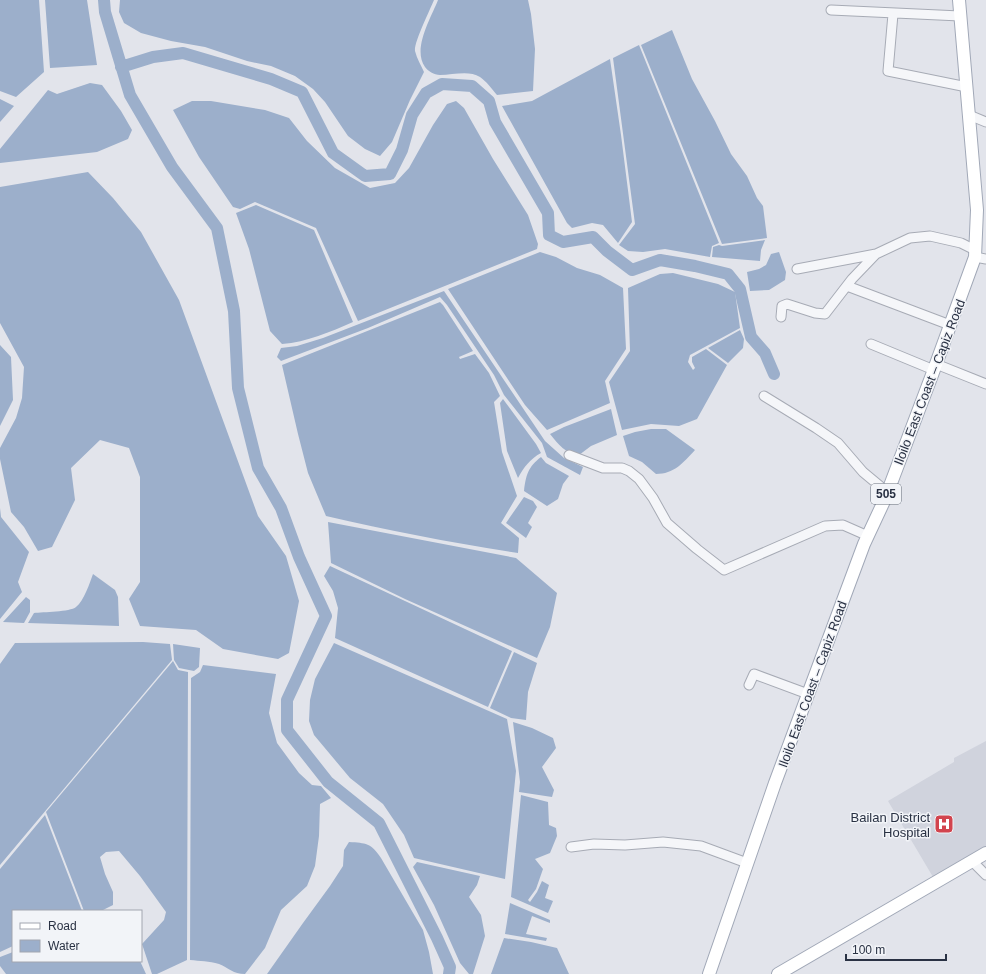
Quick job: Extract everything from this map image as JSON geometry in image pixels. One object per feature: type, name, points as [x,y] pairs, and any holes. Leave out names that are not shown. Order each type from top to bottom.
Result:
[{"type":"main road","name":"Iloilo East Coast – Capiz Road","points":[[709,974],[808,694],[950,325],[979,255],[977,210],[959,0]]},
{"type":"main road","points":[[778,974],[986,853]]},
{"type":"street","points":[[831,10],[960,16]]},
{"type":"street","points":[[893,14],[888,71],[967,87]]},
{"type":"street","points":[[969,115],[986,122]]},
{"type":"street","points":[[797,269],[876,254],[910,238],[930,236],[961,243],[979,255]]},
{"type":"street","points":[[781,317],[782,306],[787,304],[815,313],[825,314],[847,286],[876,254]]},
{"type":"street","points":[[847,286],[950,325]]},
{"type":"street","points":[[871,344],[986,384]]},
{"type":"street","points":[[764,396],[838,443],[862,472],[887,492]]},
{"type":"street","points":[[569,455],[603,468],[622,468],[629,471],[639,479],[667,523],[724,570],[825,526],[843,525],[868,536]]},
{"type":"street","points":[[750,685],[754,674],[808,694]]},
{"type":"street","points":[[571,847],[594,844],[625,845],[663,842],[701,846],[747,863]]},
{"type":"street","points":[[972,861],[986,875]]},
{"type":"shaded area","name":"Bailan District Hospital","points":[[986,741],[986,846],[933,877],[888,801],[954,762],[954,758]]},
{"type":"water","points":[[0,0],[39,0],[44,72],[16,97],[0,91]]},
{"type":"water","points":[[45,0],[87,0],[97,65],[50,68]]},
{"type":"water","points":[[120,0],[434,0],[415,47],[416,54],[424,72],[392,142],[380,156],[365,149],[348,136],[325,102],[313,89],[295,76],[271,66],[247,61],[205,47],[171,41],[141,33],[124,23],[119,12]]},
{"type":"water","points":[[438,0],[528,0],[535,49],[533,91],[497,95],[480,77],[476,75],[466,73],[438,75],[433,74],[428,70],[422,60],[422,43],[427,24]]},
{"type":"water","points":[[672,30],[692,79],[731,154],[747,176],[757,198],[763,206],[767,238],[722,244],[641,45]]},
{"type":"water","points":[[639,45],[719,243],[712,246],[710,257],[665,249],[643,252],[628,251],[619,245],[635,224],[613,58]]},
{"type":"water","points":[[610,59],[632,222],[618,243],[603,225],[592,223],[572,228],[567,223],[502,106],[532,101]]},
{"type":"water","points":[[90,83],[102,85],[121,111],[132,130],[128,139],[97,152],[0,163],[0,149],[48,90],[57,94]]},
{"type":"water","points":[[0,99],[14,106],[0,122]]},
{"type":"water","points":[[192,101],[211,101],[265,110],[289,118],[307,141],[335,168],[370,188],[395,183],[409,168],[433,125],[447,104],[456,101],[464,108],[493,159],[528,215],[538,244],[537,249],[358,321],[316,228],[255,202],[240,209],[233,207],[199,157],[173,110]]},
{"type":"water","points":[[88,172],[113,198],[141,232],[179,300],[258,516],[286,556],[299,601],[289,653],[278,659],[223,649],[196,630],[140,626],[129,599],[140,582],[140,477],[129,448],[100,440],[71,468],[75,500],[52,547],[38,551],[24,527],[11,512],[0,459],[0,448],[16,418],[22,398],[24,367],[0,323],[0,187]]},
{"type":"water","points":[[256,205],[314,230],[353,322],[309,339],[282,344],[270,331],[249,249],[236,213]]},
{"type":"water","points":[[765,240],[761,250],[760,261],[712,257],[713,247],[719,245],[722,246]]},
{"type":"water","points":[[540,252],[556,257],[577,268],[600,275],[623,288],[626,349],[605,381],[610,403],[547,430],[525,405],[448,289]]},
{"type":"water","points":[[779,252],[786,272],[785,280],[769,290],[750,291],[747,272],[759,269],[766,265],[771,254]]},
{"type":"water","points":[[673,273],[718,284],[735,292],[740,328],[690,355],[688,362],[693,370],[695,368],[692,362],[692,357],[706,349],[727,365],[697,419],[679,426],[651,424],[622,430],[609,382],[630,351],[628,288],[660,274]]},
{"type":"water","points":[[444,291],[545,441],[564,458],[583,467],[580,475],[547,457],[542,443],[504,395],[494,375],[447,305],[440,297],[368,328],[281,361],[277,357],[281,348],[297,346],[323,338]]},
{"type":"water","points":[[440,302],[473,351],[459,357],[460,359],[475,354],[489,373],[500,396],[494,402],[502,452],[517,496],[501,523],[519,538],[518,553],[374,527],[326,516],[308,473],[282,365]]},
{"type":"water","points":[[740,330],[744,339],[743,348],[728,363],[708,348]]},
{"type":"water","points":[[0,345],[11,357],[13,400],[0,426]]},
{"type":"water","points":[[503,399],[541,453],[528,464],[518,478],[507,451],[500,403]]},
{"type":"water","points":[[611,409],[617,435],[591,446],[579,455],[566,450],[559,445],[550,434],[564,427]]},
{"type":"water","points":[[651,429],[666,429],[695,450],[678,467],[662,474],[656,474],[642,462],[629,456],[623,436]]},
{"type":"water","points":[[541,457],[546,463],[569,476],[563,484],[558,499],[547,506],[524,491],[530,468]]},
{"type":"water","points":[[524,497],[533,501],[537,507],[528,523],[532,527],[526,538],[506,523]]},
{"type":"water","points":[[0,508],[1,517],[29,552],[18,582],[22,592],[0,619]]},
{"type":"water","points":[[328,522],[516,558],[557,593],[550,627],[537,658],[405,599],[331,563]]},
{"type":"water","points":[[330,566],[512,651],[488,707],[335,638],[338,608],[333,591],[324,576]]},
{"type":"water","points":[[93,574],[115,590],[118,597],[119,626],[28,623],[34,613],[62,611],[76,607],[84,596]]},
{"type":"water","points":[[26,597],[30,600],[30,612],[24,623],[3,622]]},
{"type":"water","points":[[143,642],[170,644],[172,660],[0,865],[0,664],[15,643]]},
{"type":"water","points":[[334,643],[507,719],[516,771],[505,879],[414,858],[404,835],[383,804],[350,778],[314,735],[309,721],[310,700],[315,679]]},
{"type":"water","points":[[173,644],[200,648],[199,667],[194,671],[179,668],[174,660]]},
{"type":"water","points":[[514,652],[537,663],[528,692],[526,720],[511,718],[490,708]]},
{"type":"water","points":[[173,661],[178,670],[188,672],[187,960],[157,974],[152,974],[142,944],[164,920],[166,912],[140,876],[119,851],[106,852],[100,857],[105,874],[113,892],[113,905],[103,910],[84,910],[46,812]]},
{"type":"water","points":[[203,665],[276,674],[269,713],[277,743],[299,773],[312,785],[321,786],[331,798],[320,804],[319,836],[315,866],[307,886],[281,910],[265,948],[245,974],[234,972],[219,964],[190,960],[191,678],[200,672]]},
{"type":"water","points":[[513,722],[532,728],[553,738],[556,748],[542,767],[554,790],[552,797],[519,792],[520,782]]},
{"type":"water","points":[[521,795],[548,802],[549,825],[556,828],[557,836],[550,853],[535,859],[543,869],[536,889],[528,900],[530,902],[542,881],[549,885],[545,898],[553,901],[548,913],[511,897]]},
{"type":"water","points":[[45,815],[82,910],[12,910],[12,946],[0,952],[0,869]]},
{"type":"water","points":[[349,842],[368,845],[374,849],[381,858],[423,930],[433,974],[267,974],[343,866],[344,850]]},
{"type":"water","points":[[417,862],[480,876],[477,885],[469,897],[481,915],[485,936],[473,974],[469,974],[460,963],[434,905],[413,867]]},
{"type":"water","points":[[510,903],[550,920],[550,923],[532,916],[526,934],[547,938],[546,941],[505,934]]},
{"type":"water","points":[[504,938],[557,948],[569,974],[491,974]]},
{"type":"water","points":[[12,952],[12,962],[140,962],[146,974],[6,974],[0,966],[0,957]]},
{"type":"waterway","points":[[104,0],[105,12],[130,95],[172,167],[217,228],[234,311],[238,388],[258,468],[281,508],[299,557],[326,616],[287,700],[287,730],[328,782],[379,823],[437,938],[450,967],[449,974]]},
{"type":"waterway","points":[[121,67],[153,57],[183,53],[271,79],[302,92],[333,153],[365,176],[390,174],[402,150],[412,115],[426,93],[442,84],[472,86],[489,101],[495,122],[548,213],[549,235],[563,242],[593,237],[607,251],[632,270],[660,260],[728,274],[740,289],[751,337],[765,353],[774,374]]},
{"type":"place","name":"Bailan District Hospital","points":[[944,824]]}]
